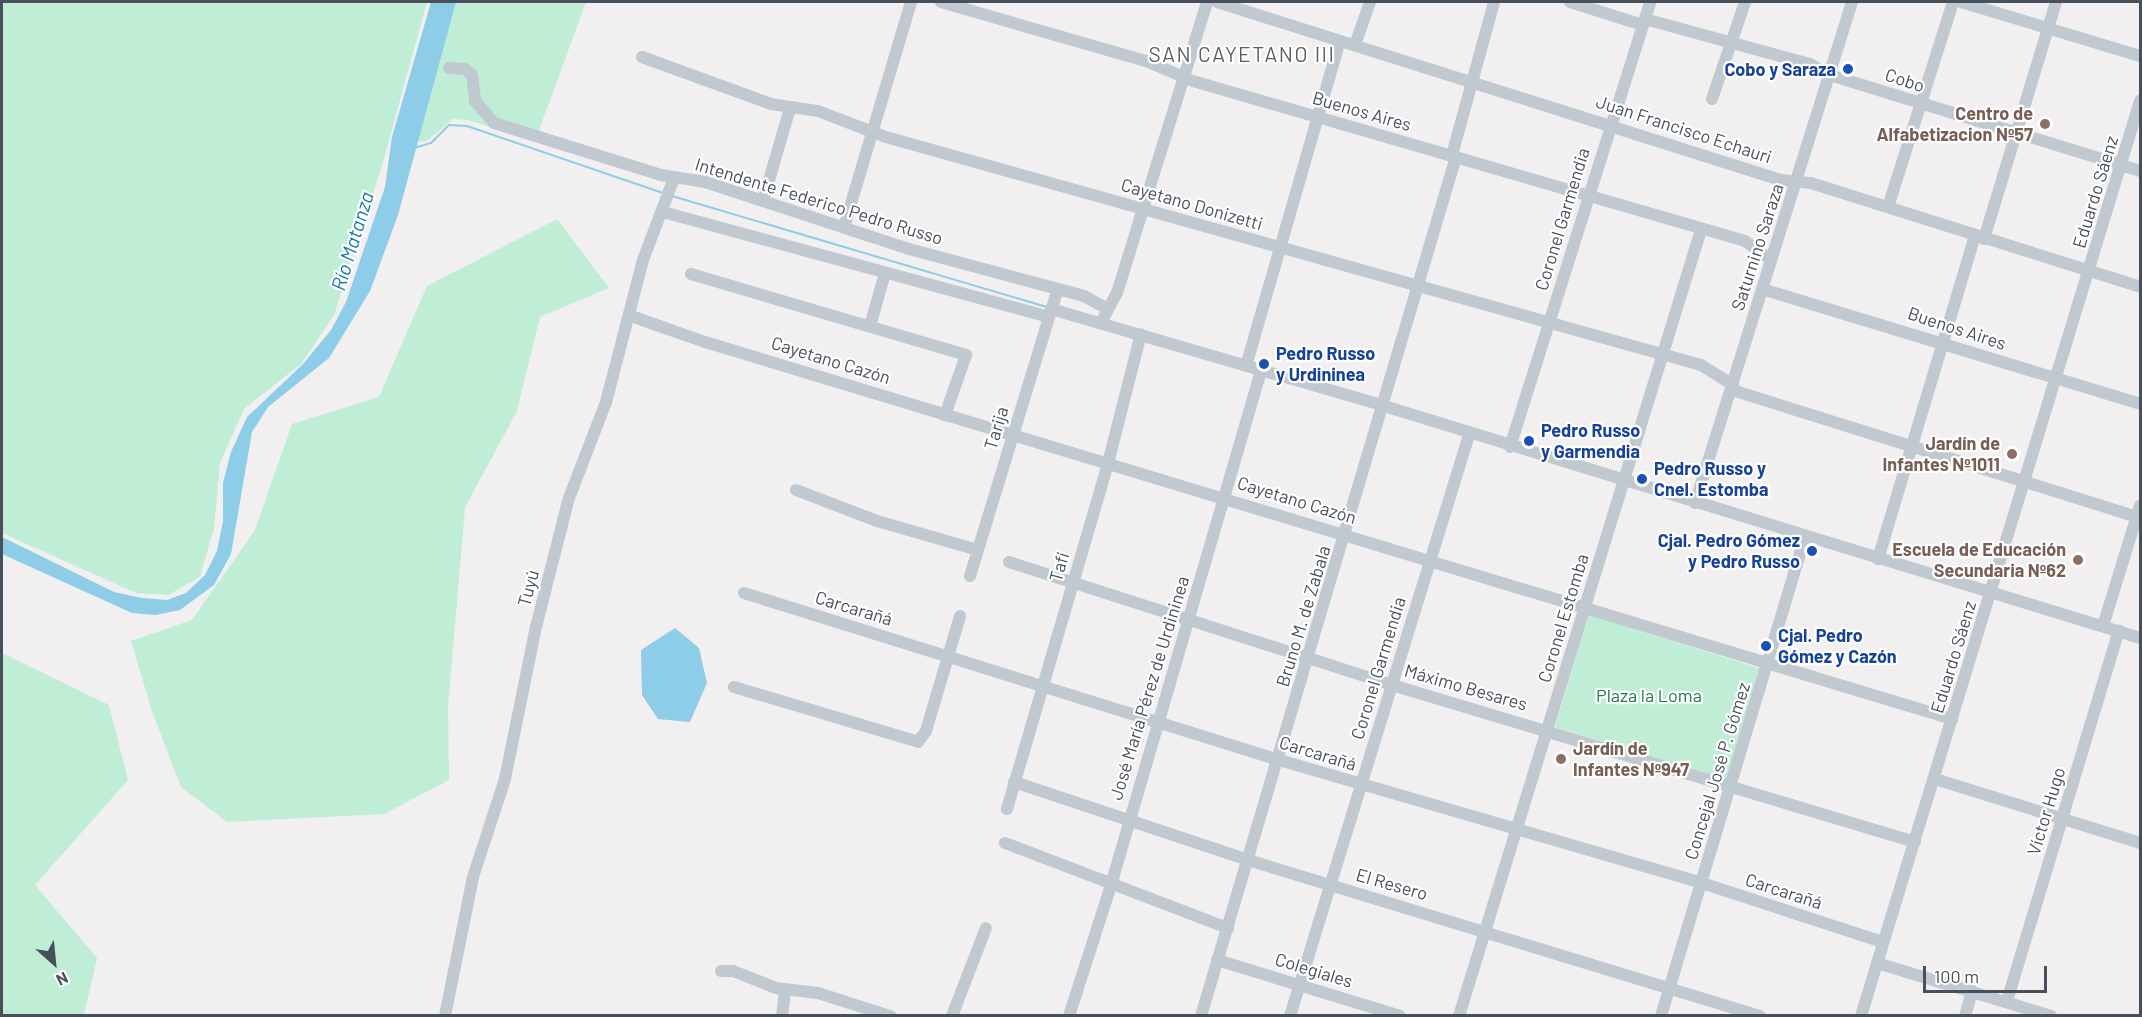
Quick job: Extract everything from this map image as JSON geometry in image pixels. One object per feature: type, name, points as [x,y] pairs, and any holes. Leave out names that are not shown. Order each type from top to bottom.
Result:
[{"type":"street","points":[[844,227],[874,133],[911,2]]},
{"type":"street","name":"Buenos Aires","points":[[941,2],[1317,116],[1745,241],[1771,260]]},
{"type":"street","points":[[1102,324],[1106,308],[1117,293],[1207,2]]},
{"type":"street","name":"Juan Francisco Echauri","points":[[1217,2],[1472,80],[1781,180],[1798,182],[1888,207],[2140,287]]},
{"type":"street","points":[[1355,45],[1370,2]]},
{"type":"street","points":[[1454,156],[1494,2]]},
{"type":"street","name":"Cobo","points":[[1570,2],[1810,64],[1830,75],[2140,171]]},
{"type":"street","name":"Coronel Garmendia","points":[[1510,447],[1650,2]]},
{"type":"street","points":[[1712,99],[1745,2]]},
{"type":"street","name":"Saturnino Saraza","points":[[1695,503],[1771,260],[1798,182],[1852,2]]},
{"type":"street","points":[[1888,207],[1953,2]]},
{"type":"street","points":[[1961,2],[2140,56]]},
{"type":"street","points":[[1878,559],[1942,342],[2016,133],[2056,2]]},
{"type":"street","points":[[1246,366],[1278,248],[1340,41]]},
{"type":"street","name":"Cayetano Donizetti","points":[[642,57],[790,108],[818,111],[874,133],[1144,208],[1417,288],[1701,365],[1732,388],[2024,482],[2139,514]]},
{"type":"street","name":"Intendente Federico Pedro Russo","points":[[449,69],[465,69],[472,75],[476,101],[494,123],[669,194],[705,182],[844,227],[1057,291],[1084,296],[1106,308]]},
{"type":"street","name":"Eduardo Sáenz","points":[[1861,1016],[2055,379],[2090,272],[2140,102]]},
{"type":"street","points":[[763,201],[790,108]]},
{"type":"street","name":"Bruno M. de Zabala","points":[[1201,1016],[1384,406],[1454,156]]},
{"type":"street","points":[[669,194],[885,273],[1141,334],[1384,406],[1625,483],[2140,638]]},
{"type":"street","name":"Tuyú","points":[[445,1016],[473,877],[505,779],[536,627],[569,498],[606,402],[631,316],[644,260],[669,194]]},
{"type":"street","name":"Coronel Estomba","points":[[1459,1016],[1625,483],[1701,230]]},
{"type":"street","points":[[870,326],[885,273]]},
{"type":"street","points":[[691,274],[966,355],[945,415]]},
{"type":"street","name":"Buenos Aires","points":[[1762,289],[2140,404]]},
{"type":"street","name":"Tarija","points":[[970,576],[1057,291]]},
{"type":"street","name":"Cayetano Cazón","points":[[631,316],[945,415],[1585,606],[1769,666],[1952,719]]},
{"type":"street","name":"Tafí","points":[[1007,809],[1107,462],[1141,334]]},
{"type":"street","name":"José María Pérez de Urdininea","points":[[1069,1016],[1111,885],[1128,819],[1189,620],[1261,371]]},
{"type":"street","name":"Coronel Garmendia","points":[[1290,1016],[1469,435]]},
{"type":"street","points":[[796,490],[878,521],[978,550]]},
{"type":"street","points":[[2103,626],[2139,514]]},
{"type":"street","name":"Concejal José P. Gómez","points":[[1661,1016],[1769,666],[1805,537]]},
{"type":"street","name":"Máximo Besares","points":[[1009,562],[1392,685],[1548,729],[1730,789],[1915,842]]},
{"type":"street","name":"Carcarañá","points":[[744,592],[1279,760],[1702,883],[1883,942]]},
{"type":"street","points":[[734,687],[918,742],[926,731],[960,616]]},
{"type":"street","name":"Víctor Hugo","points":[[2007,1001],[2119,632]]},
{"type":"street","points":[[1935,779],[2063,817],[2140,843]]},
{"type":"street","name":"El Resero","points":[[1014,782],[1248,860],[1760,1016]]},
{"type":"street","points":[[1005,843],[1228,928]]},
{"type":"street","points":[[952,1016],[986,928]]},
{"type":"street","name":"Colegiales","points":[[1217,960],[1400,1016]]},
{"type":"street","points":[[1877,963],[2051,1016]]},
{"type":"street","points":[[721,971],[733,971],[785,990],[818,993],[890,1016]]},
{"type":"street","points":[[782,1016],[785,990]]},
{"type":"street","points":[[1965,1016],[1972,991]]},
{"type":"green space","points":[[2,2],[427,2],[383,162],[334,315],[301,364],[244,409],[220,463],[214,528],[200,577],[168,595],[136,593],[2,533]]},
{"type":"green space","points":[[456,2],[586,2],[535,141],[468,120],[453,119],[427,141],[415,142]]},
{"type":"green space","points":[[557,219],[609,288],[540,317],[517,411],[465,507],[448,707],[449,780],[384,814],[227,822],[181,787],[152,711],[131,641],[192,620],[255,530],[292,424],[379,397],[427,286]]},
{"type":"green space","name":"Plaza la Loma","points":[[1589,615],[1761,669],[1726,780],[1555,727]]},
{"type":"green space","points":[[2,653],[109,705],[128,780],[35,885],[97,958],[84,1015],[2,1015]]},
{"type":"water","points":[[431,2],[456,2],[398,215],[370,291],[329,358],[268,407],[252,432],[231,554],[214,585],[180,610],[155,615],[132,613],[2,554],[2,537],[114,592],[142,598],[167,600],[186,593],[205,575],[217,551],[223,521],[223,483],[231,452],[247,417],[303,364],[331,330],[346,302],[385,187],[392,137]]},
{"type":"water","points":[[675,628],[699,648],[707,683],[690,722],[658,719],[642,695],[641,650]]},
{"type":"waterway","points":[[411,149],[431,143],[449,125],[467,126],[663,193]]},
{"type":"waterway","points":[[672,196],[1046,307]]},
{"type":"place","name":"Cobo y Saraza","points":[[1848,69]]},
{"type":"place","name":"Centro de Alfabetizacion Nº57","points":[[2045,124]]},
{"type":"place","name":"Pedro Russo y Urdininea","points":[[1264,364]]},
{"type":"place","name":"Pedro Russo y Garmendia","points":[[1529,441]]},
{"type":"place","name":"Jardín de Infantes Nº1011","points":[[2012,454]]},
{"type":"place","name":"Pedro Russo y Cnel. Estomba","points":[[1642,479]]},
{"type":"place","name":"Cjal. Pedro Gómez y Pedro Russo","points":[[1812,551]]},
{"type":"place","name":"Escuela de Educación Secundaria Nº62","points":[[2078,560]]},
{"type":"place","name":"Cjal. Pedro Gómez y Cazón","points":[[1766,646]]},
{"type":"place","name":"Jardín de Infantes Nº947","points":[[1561,759]]},
{"type":"district","name":"SAN CAYETANO III","points":[[1242,54]]},
{"type":"water label","name":"Río Matanza","points":[[352,241]]}]
